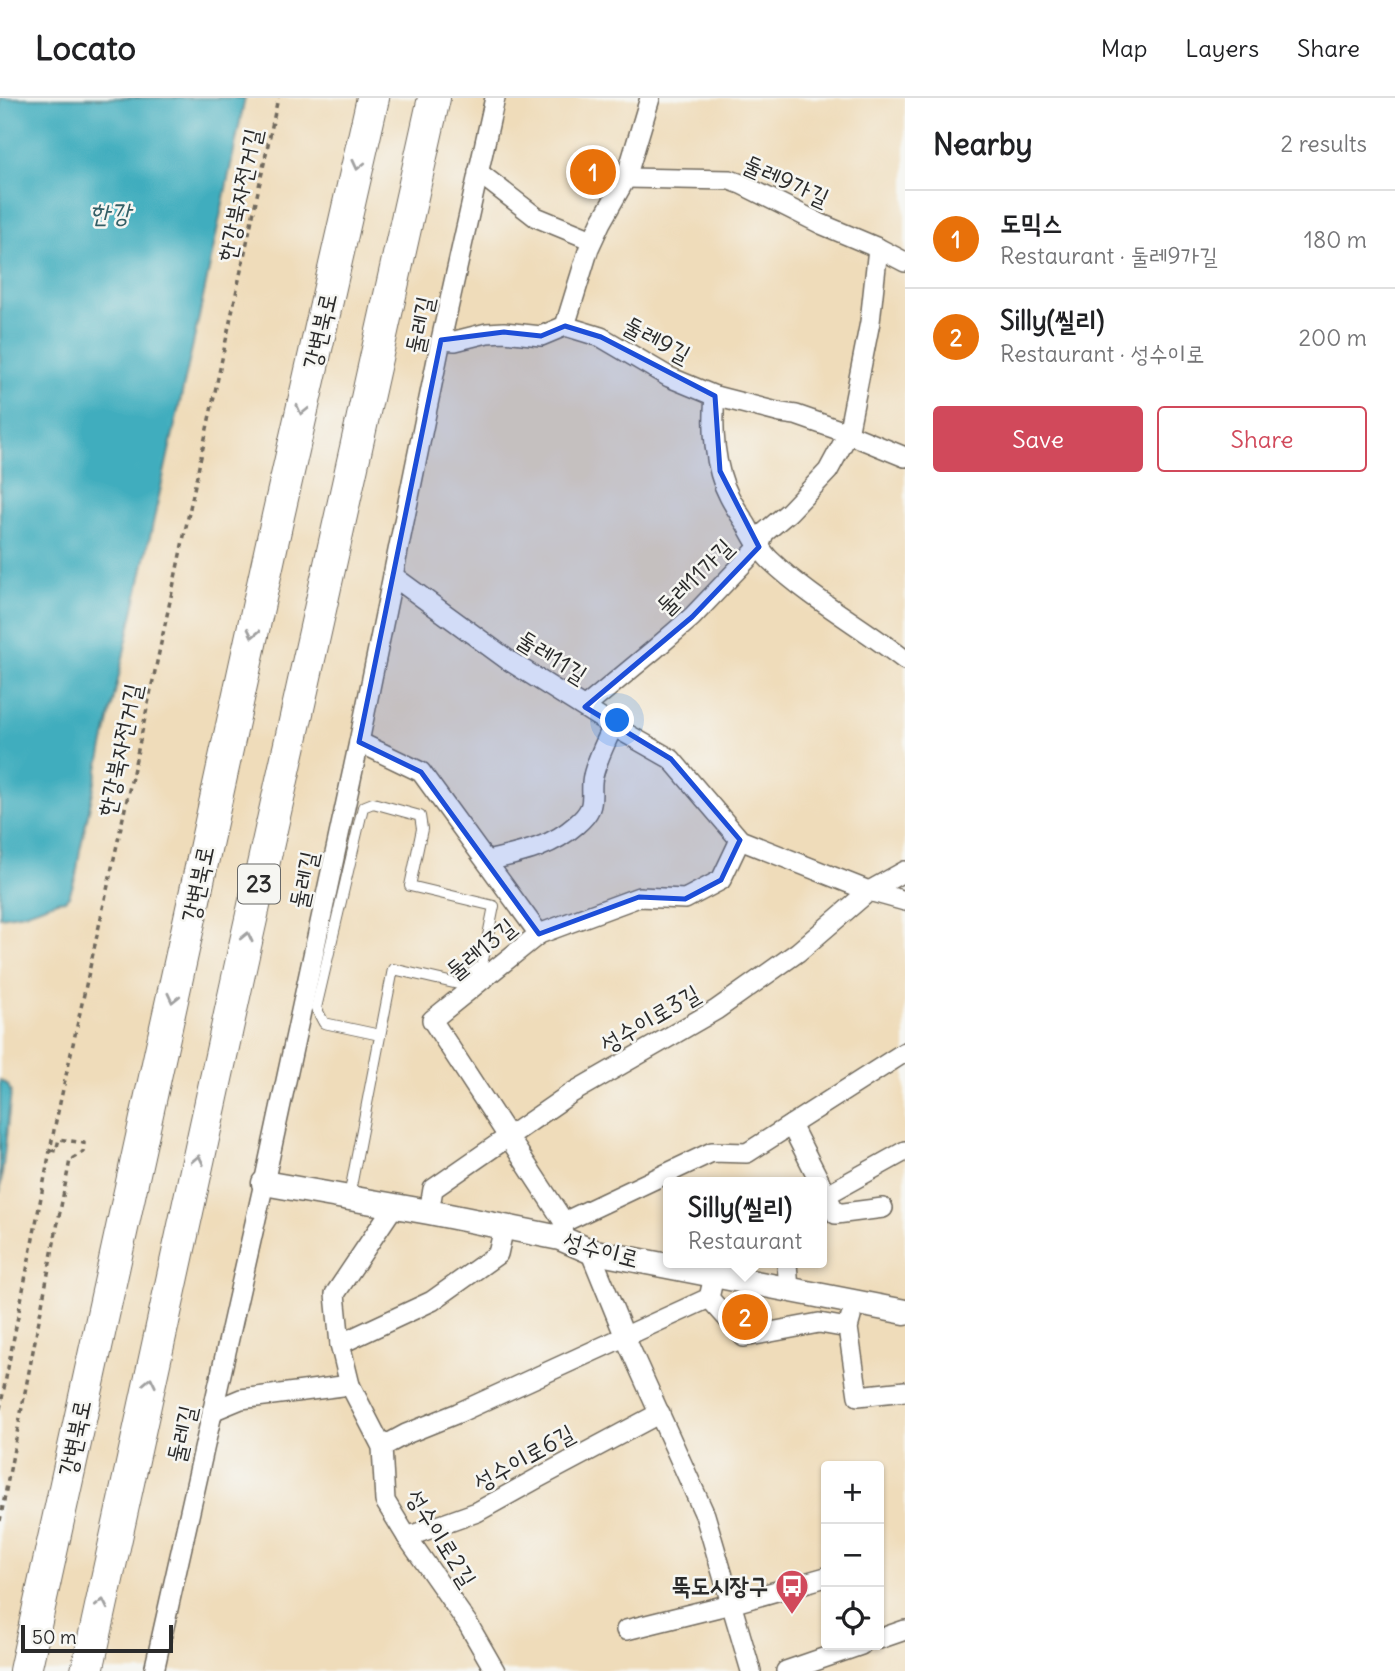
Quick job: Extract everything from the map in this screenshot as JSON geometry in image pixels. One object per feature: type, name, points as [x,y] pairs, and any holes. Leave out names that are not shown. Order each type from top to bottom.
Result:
[{"type":"highway","name":"강변북로","points":[[24,1669],[281,502],[373,98]]},
{"type":"highway","name":"23","points":[[88,1671],[433,98]]},
{"type":"street","name":"둘레길","points":[[154,1671],[264,1183],[359,742],[441,340],[495,98]]},
{"type":"street","points":[[441,340],[455,341],[496,332],[541,336],[565,326],[592,240],[626,178],[650,98]]},
{"type":"street","points":[[478,172],[536,217],[592,240]]},
{"type":"street","name":"둘레9가길","points":[[626,178],[730,180],[905,262]]},
{"type":"street","points":[[848,434],[870,322],[878,248]]},
{"type":"street","name":"둘레9길","points":[[565,326],[601,338],[670,377],[715,396],[796,415],[905,457]]},
{"type":"street","points":[[715,396],[713,428],[720,471],[728,494],[760,547],[803,587],[905,660]]},
{"type":"street","name":"둘레11가길","points":[[585,707],[692,617],[760,547],[764,533],[789,512],[828,471],[848,434]]},
{"type":"street","name":"둘레11길","points":[[393,576],[508,660],[671,759],[740,840],[869,891],[905,901]]},
{"type":"street","points":[[487,861],[551,843],[587,814],[592,805],[592,776],[613,726]]},
{"type":"street","name":"둘레13길","points":[[359,742],[421,772],[539,934],[432,1020],[508,1136],[562,1230]]},
{"type":"street","points":[[539,934],[639,897],[685,899],[721,880],[740,840]]},
{"type":"street","name":"성수이로3길","points":[[429,1212],[433,1189],[570,1094],[716,1010],[798,952],[869,891],[905,871]]},
{"type":"street","points":[[664,1177],[712,1152],[747,1153],[905,1052]]},
{"type":"street","points":[[791,1125],[816,1177]]},
{"type":"street","points":[[827,1196],[905,1151]]},
{"type":"street","points":[[562,1230],[663,1177]]},
{"type":"street","name":"성수이로","points":[[264,1183],[504,1227],[562,1230],[590,1251],[712,1287],[789,1290],[905,1312]]},
{"type":"street","points":[[827,1200],[836,1214],[883,1209]]},
{"type":"street","name":"성수이로2길","points":[[394,1206],[335,1294],[340,1344],[351,1385],[382,1447],[386,1501],[407,1538],[468,1624],[495,1671]]},
{"type":"street","points":[[340,1344],[432,1301],[498,1254],[504,1227]]},
{"type":"street","points":[[590,1251],[705,1515],[751,1671]]},
{"type":"street","points":[[787,1268],[789,1290]]},
{"type":"street","points":[[382,1447],[405,1434],[458,1413],[625,1336],[712,1287],[744,1337],[819,1323],[848,1328]]},
{"type":"street","points":[[854,1303],[848,1328],[858,1396],[905,1391]]},
{"type":"street","points":[[212,1410],[241,1399],[351,1385]]},
{"type":"street","name":"성수이로6길","points":[[407,1538],[477,1512],[660,1413]]},
{"type":"street","points":[[626,1630],[821,1578]]},
{"type":"street","points":[[884,1637],[905,1630]]},
{"type":"street","points":[[786,1671],[847,1650]]},
{"type":"lane","points":[[349,1198],[393,969],[458,984],[482,965],[494,906],[410,886],[422,829],[420,816],[373,803],[363,807],[316,1008],[324,1023],[380,1035]]},
{"type":"path","name":"한강북자전거길","points":[[0,1409],[50,1150],[278,98]]},
{"type":"path","points":[[0,1521],[70,1160],[83,1152],[85,1143],[59,1139],[57,1151],[50,1150]]},
{"type":"highlighted area","points":[[565,326],[601,337],[715,396],[720,471],[759,547],[692,617],[585,707],[671,759],[740,840],[721,880],[685,899],[639,897],[539,934],[421,772],[359,742],[441,340],[504,332],[541,336]]},
{"type":"water","name":"한강","points":[[0,98],[245,98],[76,876],[65,900],[24,913],[0,917]]},
{"type":"water","points":[[0,1080],[8,1085],[11,1092],[0,1193]]},
{"type":"place","name":"도믹스","points":[[593,172]]},
{"type":"place","name":"Silly(씰리)","points":[[745,1317]]},
{"type":"place","name":"뚝도시장구","points":[[792,1616]]}]
